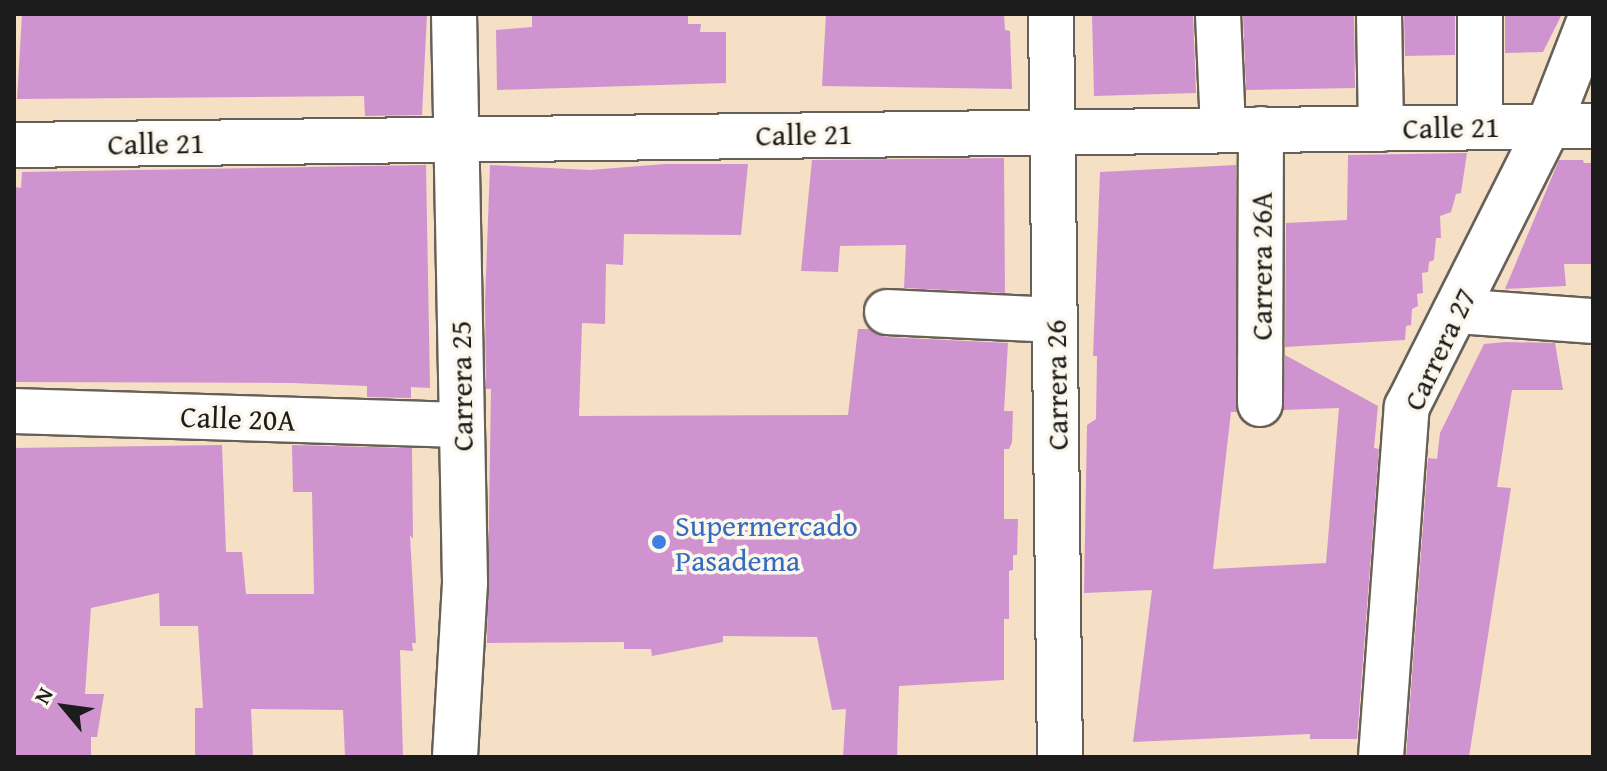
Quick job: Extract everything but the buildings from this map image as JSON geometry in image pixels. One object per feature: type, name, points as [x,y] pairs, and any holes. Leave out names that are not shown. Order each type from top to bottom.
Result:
[{"type":"street","name":"Carrera 25","points":[[454,14],[465,583],[455,757]]},
{"type":"street","name":"Carrera 26","points":[[1051,14],[1060,757]]},
{"type":"street","name":"Carrera 26A","points":[[1218,14],[1242,129],[1260,404]]},
{"type":"street","points":[[1379,14],[1381,129]]},
{"type":"street","points":[[1480,14],[1480,126]]},
{"type":"street","name":"Carrera 27","points":[[1381,757],[1407,407],[1548,127],[1592,14]]},
{"type":"street","name":"Calle 21","points":[[14,145],[1593,126]]},
{"type":"street","points":[[1456,311],[1593,321]]},
{"type":"street","points":[[887,312],[1055,320]]},
{"type":"street","name":"Calle 20A","points":[[14,411],[462,425]]},
{"type":"place","name":"Supermercado Pasadema","points":[[659,542]]}]
